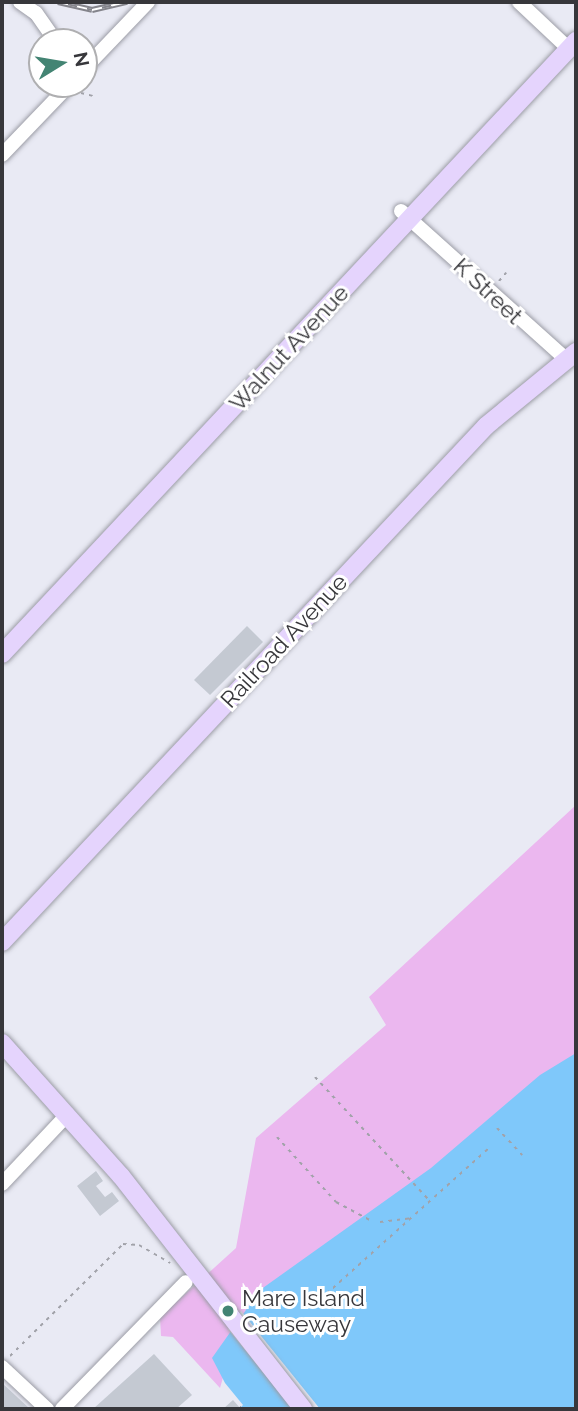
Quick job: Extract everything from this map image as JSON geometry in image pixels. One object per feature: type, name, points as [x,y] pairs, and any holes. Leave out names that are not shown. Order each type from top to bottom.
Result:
[{"type":"main road","name":"Walnut Avenue","points":[[2,654],[406,215],[573,45]]},
{"type":"main road","name":"Railroad Avenue","points":[[2,942],[486,426],[572,356]]},
{"type":"main road","points":[[3,1047],[68,1114],[316,1409]]},
{"type":"main road","points":[[147,1207],[303,1409]]},
{"type":"street","points":[[20,2],[36,13],[46,28]]},
{"type":"street","points":[[36,13],[47,2]]},
{"type":"street","points":[[98,54],[148,2]]},
{"type":"street","points":[[519,2],[573,45]]},
{"type":"street","points":[[2,155],[57,98]]},
{"type":"street","name":"K Street","points":[[406,215],[572,356]]},
{"type":"street","points":[[2,1184],[68,1114]]},
{"type":"street","points":[[62,1409],[186,1282]]},
{"type":"street","points":[[2,1366],[47,1409]]},
{"type":"path","points":[[315,1077],[430,1201]]},
{"type":"path","points":[[498,1128],[522,1155]]},
{"type":"path","points":[[277,1138],[335,1202],[371,1221]]},
{"type":"path","points":[[314,1305],[488,1149]]},
{"type":"path","points":[[380,1222],[412,1217]]},
{"type":"path","points":[[2,1366],[118,1248],[128,1243],[144,1247]]},
{"type":"path","points":[[239,1409],[243,1405]]},
{"type":"shaded area","points":[[576,805],[576,1079],[231,1350],[220,1388],[173,1337],[161,1336],[160,1317],[236,1248],[256,1138],[386,1025],[369,997]]},
{"type":"water","points":[[576,1053],[576,1409],[239,1409],[243,1405],[225,1383],[212,1358],[260,1290],[431,1168],[540,1075]]},
{"type":"pier","points":[[241,1311],[320,1409],[293,1409],[228,1329]]},
{"type":"building","points":[[247,626],[263,642],[210,695],[194,680]]},
{"type":"building","points":[[96,1171],[103,1181],[96,1186],[105,1197],[112,1192],[119,1201],[100,1216],[77,1186]]},
{"type":"building","points":[[154,1354],[192,1395],[176,1409],[93,1409]]},
{"type":"building","points":[[2,1383],[30,1409],[2,1409]]},
{"type":"building","points":[[233,1400],[241,1409],[223,1409]]},
{"type":"railway","points":[[58,2],[92,10],[127,2]]},
{"type":"place","name":"Mare Island Causeway","points":[[228,1311]]}]
